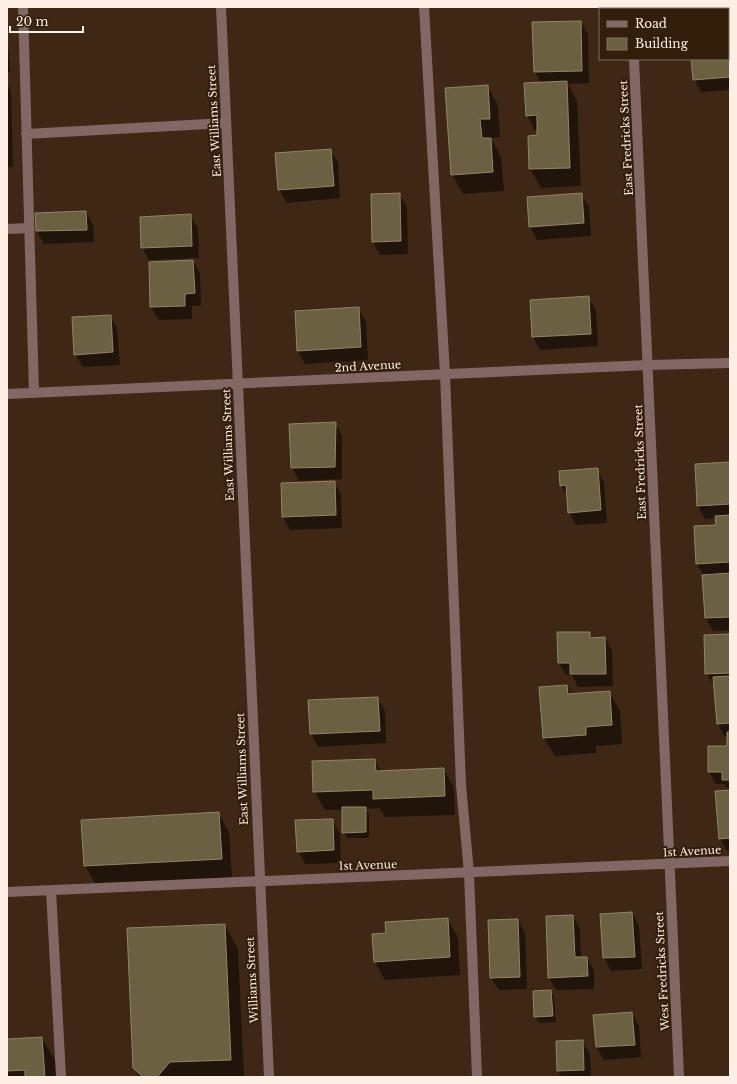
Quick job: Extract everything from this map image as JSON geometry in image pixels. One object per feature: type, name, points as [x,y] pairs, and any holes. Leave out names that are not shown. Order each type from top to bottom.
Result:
[{"type":"street","points":[[22,7],[34,393]]},
{"type":"street","name":"East Williams Street","points":[[221,7],[259,882]]},
{"type":"street","points":[[424,7],[445,374],[461,785],[469,873],[477,1077]]},
{"type":"street","name":"East Fredricks Street","points":[[634,60],[668,864]]},
{"type":"street","points":[[26,134],[226,123]]},
{"type":"street","points":[[7,229],[29,228]]},
{"type":"street","name":"2nd Avenue","points":[[7,394],[648,365],[730,363]]},
{"type":"street","name":"1st Avenue","points":[[7,892],[730,861]]},
{"type":"street","name":"West Fredricks Street","points":[[668,864],[679,1077]]},
{"type":"street","name":"Williams Street","points":[[259,882],[269,1077]]},
{"type":"street","points":[[51,890],[60,1077]]},
{"type":"building","points":[[581,21],[582,71],[534,72],[532,22]]},
{"type":"building","points":[[730,45],[730,77],[693,80],[691,60],[729,60]]},
{"type":"building","points":[[567,81],[570,168],[529,169],[528,136],[537,135],[537,115],[526,116],[524,83]]},
{"type":"building","points":[[488,85],[490,119],[480,119],[482,138],[491,138],[493,172],[451,175],[445,88]]},
{"type":"building","points":[[331,149],[334,186],[278,190],[275,153]]},
{"type":"building","points":[[400,193],[401,241],[372,242],[371,194]]},
{"type":"building","points":[[582,193],[584,223],[529,227],[527,197]]},
{"type":"building","points":[[86,211],[87,230],[36,231],[35,213]]},
{"type":"building","points":[[191,214],[192,246],[141,248],[140,217]]},
{"type":"building","points":[[193,260],[195,293],[185,294],[185,306],[150,307],[149,262]]},
{"type":"building","points":[[589,296],[591,334],[532,337],[530,300]]},
{"type":"building","points":[[359,307],[361,347],[297,351],[295,311]]},
{"type":"building","points":[[111,315],[113,352],[74,355],[72,317]]},
{"type":"building","points":[[336,422],[335,467],[291,468],[289,424]]},
{"type":"building","points":[[730,462],[730,504],[697,506],[695,464]]},
{"type":"building","points":[[598,468],[601,510],[568,513],[566,485],[560,486],[559,471]]},
{"type":"building","points":[[335,481],[336,515],[282,517],[281,483]]},
{"type":"building","points":[[730,515],[730,562],[696,564],[694,526],[716,525],[715,516]]},
{"type":"building","points":[[730,573],[730,617],[705,618],[702,575]]},
{"type":"building","points":[[557,632],[590,632],[590,638],[605,637],[606,674],[570,674],[570,663],[558,663]]},
{"type":"building","points":[[730,634],[730,673],[705,674],[704,635]]},
{"type":"building","points":[[730,676],[730,723],[717,724],[713,677]]},
{"type":"building","points":[[567,685],[568,694],[610,691],[612,725],[586,727],[586,735],[543,738],[539,687]]},
{"type":"building","points":[[378,697],[380,731],[310,734],[308,700]]},
{"type":"building","points":[[727,732],[730,732],[730,780],[722,780],[722,772],[708,772],[708,746],[727,746]]},
{"type":"building","points":[[375,759],[376,771],[444,768],[445,796],[373,799],[373,790],[313,792],[312,761]]},
{"type":"building","points":[[730,790],[730,838],[719,839],[715,791]]},
{"type":"building","points":[[342,807],[366,807],[366,832],[342,833]]},
{"type":"building","points":[[219,812],[222,859],[84,866],[81,820]]},
{"type":"building","points":[[333,819],[334,850],[297,852],[295,820]]},
{"type":"building","points":[[632,912],[635,957],[603,958],[600,914]]},
{"type":"building","points":[[573,915],[575,957],[587,957],[588,976],[548,978],[546,916]]},
{"type":"building","points":[[448,918],[450,957],[374,962],[372,934],[386,933],[385,922]]},
{"type":"building","points":[[518,919],[520,977],[490,978],[488,920]]},
{"type":"building","points":[[225,924],[231,1060],[170,1062],[157,1077],[143,1077],[133,1068],[127,928]]},
{"type":"building","points":[[551,990],[553,1016],[534,1017],[533,991]]},
{"type":"building","points":[[632,1012],[635,1045],[596,1047],[593,1015]]},
{"type":"building","points":[[42,1037],[45,1077],[25,1077],[25,1070],[7,1071],[7,1039]]},
{"type":"building","points":[[583,1040],[584,1070],[557,1071],[556,1041]]}]
